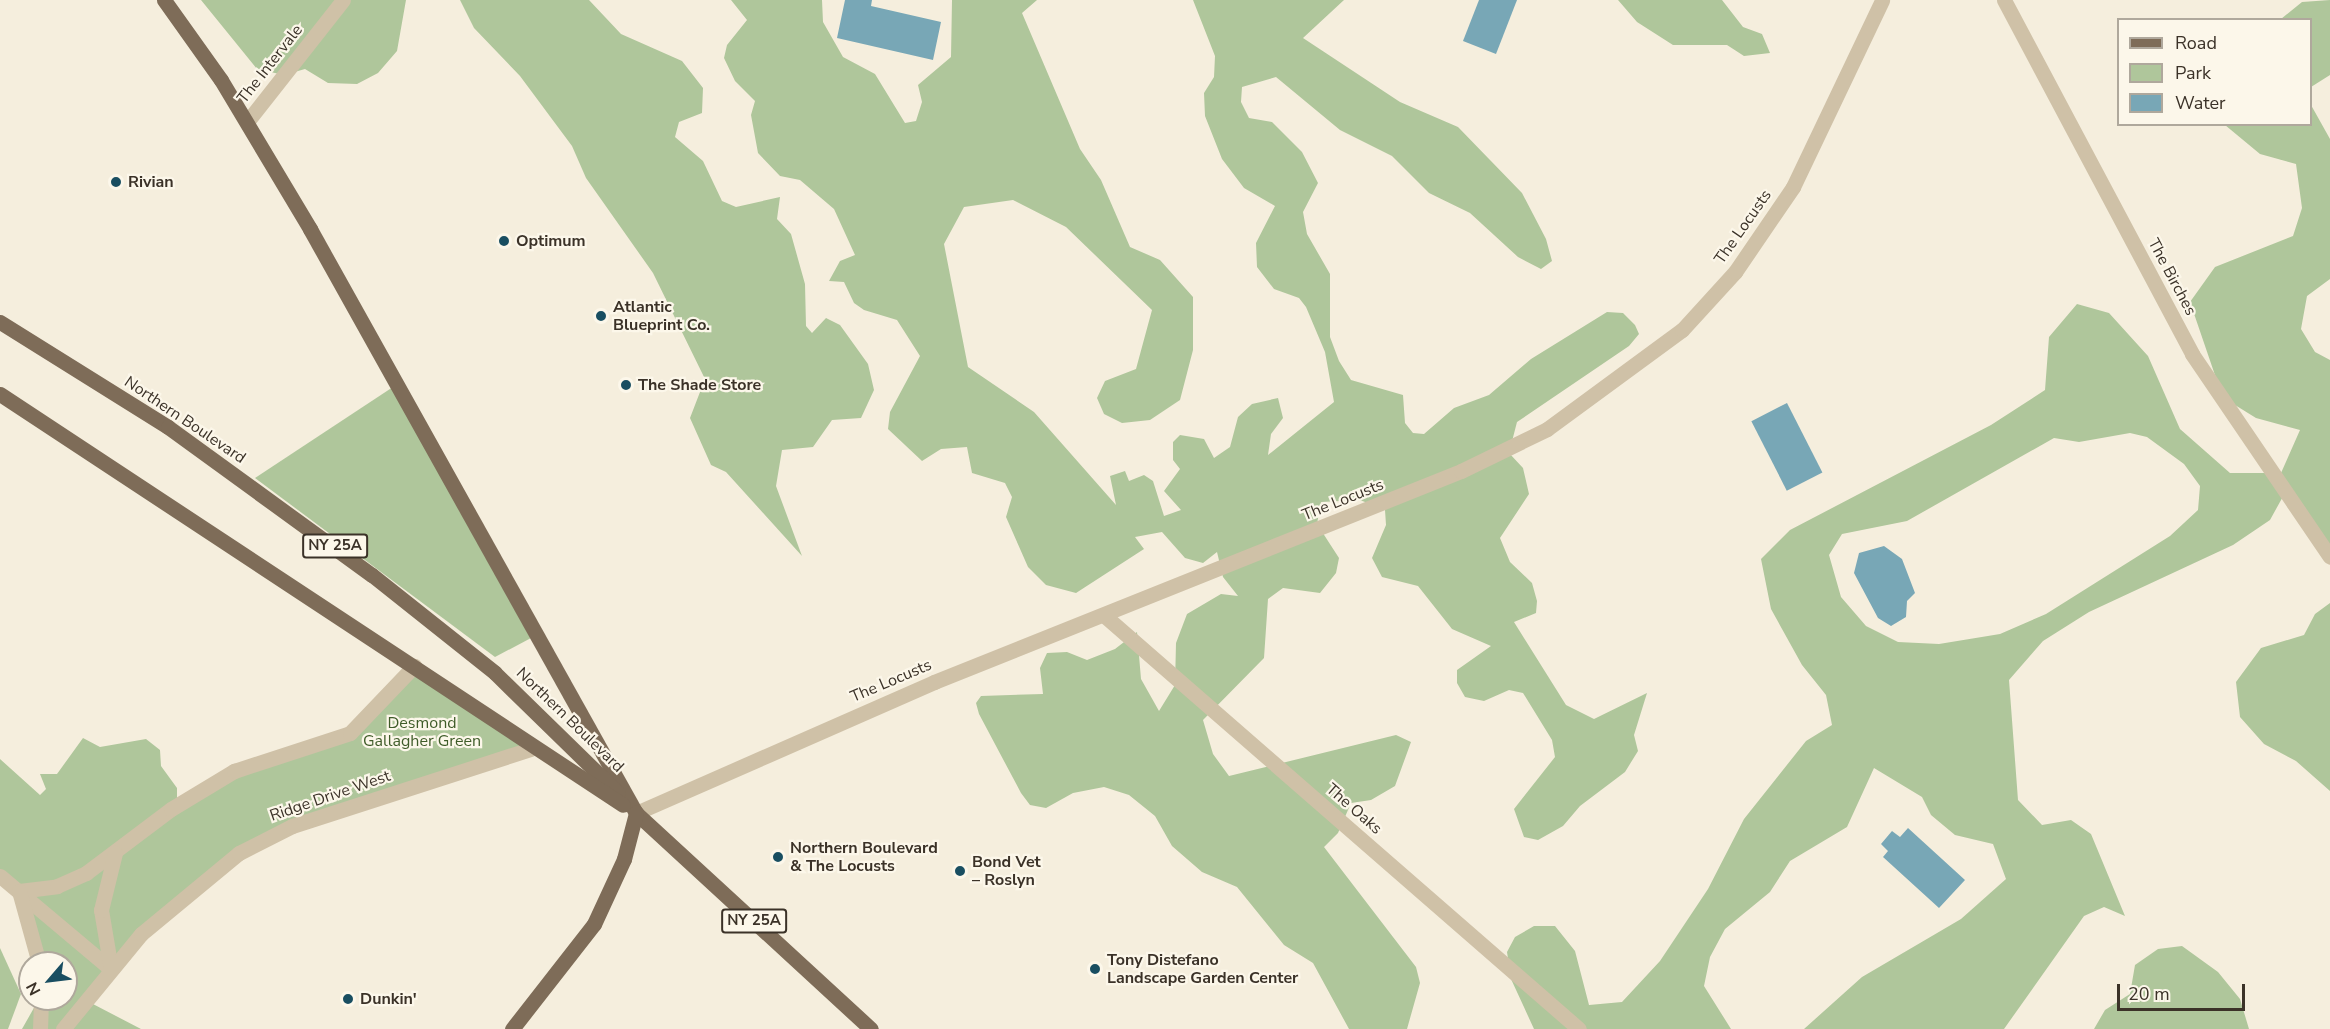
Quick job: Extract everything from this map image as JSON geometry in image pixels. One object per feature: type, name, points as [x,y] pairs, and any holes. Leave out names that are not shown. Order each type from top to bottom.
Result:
[{"type":"main road","points":[[164,0],[247,122],[477,520],[636,813],[624,859],[598,916],[512,1029]]},
{"type":"main road","name":"Northern Boulevard","points":[[0,322],[168,427],[372,575],[504,681],[582,753],[636,813]]},
{"type":"main road","name":"Northern Boulevard","points":[[0,394],[414,666],[531,749],[636,813]]},
{"type":"main road","name":"NY 25A","points":[[636,813],[871,1029]]},
{"type":"street","name":"The Intervale","points":[[247,122],[344,0]]},
{"type":"street","name":"The Locusts","points":[[636,813],[934,682],[1106,617],[1503,452],[1626,375],[1682,330],[1771,223],[1882,0]]},
{"type":"street","name":"The Birches","points":[[2004,0],[2192,354],[2330,557]]},
{"type":"street","name":"The Oaks","points":[[1106,617],[1579,1029]]},
{"type":"street","points":[[19,891],[57,886],[115,853],[149,826],[242,768],[350,733],[414,666]]},
{"type":"street","name":"Ridge Drive West","points":[[63,1029],[111,969],[177,901],[261,840],[531,749]]},
{"type":"street","points":[[111,969],[102,910],[115,853]]},
{"type":"street","points":[[0,876],[111,969]]},
{"type":"street","points":[[19,891],[36,951]]},
{"type":"street","points":[[40,1029],[41,1011]]},
{"type":"green space","points":[[201,0],[406,0],[397,51],[378,73],[357,84],[328,83],[305,69],[284,75],[257,69]]},
{"type":"green space","points":[[460,0],[589,0],[621,34],[682,61],[703,88],[702,113],[679,122],[675,137],[703,161],[722,201],[736,207],[780,197],[777,219],[791,234],[805,284],[806,326],[812,333],[826,318],[840,325],[868,364],[874,390],[861,418],[832,420],[813,447],[782,450],[776,486],[802,556],[726,472],[711,465],[690,418],[705,379],[653,273],[586,178],[572,146],[520,76],[474,28]]},
{"type":"green space","points":[[731,0],[822,0],[823,22],[843,57],[875,74],[905,123],[916,121],[922,102],[918,85],[951,57],[952,0],[1037,0],[1022,13],[1080,149],[1101,180],[1130,247],[1160,260],[1193,297],[1193,350],[1180,400],[1150,420],[1122,423],[1104,414],[1097,398],[1105,381],[1136,369],[1152,310],[1066,227],[1013,200],[964,207],[944,244],[968,367],[1034,412],[1116,505],[1110,476],[1125,471],[1129,481],[1144,475],[1153,481],[1164,516],[1181,510],[1164,491],[1180,469],[1173,460],[1173,442],[1180,435],[1204,439],[1214,458],[1230,447],[1238,417],[1252,404],[1278,398],[1283,418],[1271,434],[1268,455],[1334,402],[1325,352],[1306,307],[1299,298],[1274,289],[1257,267],[1256,243],[1275,206],[1244,188],[1222,159],[1205,116],[1204,93],[1214,77],[1215,56],[1193,0],[1344,0],[1303,38],[1400,102],[1458,127],[1522,193],[1546,239],[1552,261],[1541,269],[1518,257],[1470,213],[1429,193],[1392,156],[1340,130],[1276,77],[1242,87],[1241,102],[1249,118],[1272,122],[1302,152],[1318,183],[1303,212],[1307,234],[1330,274],[1330,337],[1339,361],[1351,380],[1403,395],[1405,423],[1413,433],[1424,434],[1454,408],[1489,395],[1531,359],[1607,312],[1623,313],[1635,325],[1639,334],[1629,346],[1517,422],[1509,453],[1523,468],[1529,494],[1500,538],[1510,562],[1532,583],[1537,601],[1536,613],[1514,622],[1566,705],[1594,719],[1647,693],[1634,735],[1638,751],[1625,772],[1580,806],[1563,826],[1538,840],[1524,837],[1514,809],[1555,757],[1552,740],[1523,693],[1509,690],[1484,701],[1465,697],[1457,683],[1457,670],[1491,646],[1452,629],[1418,586],[1382,577],[1372,558],[1386,525],[1385,510],[1360,500],[1321,502],[1317,524],[1339,558],[1336,573],[1320,593],[1283,588],[1268,599],[1264,658],[1203,720],[1213,754],[1229,776],[1396,735],[1411,742],[1395,786],[1371,800],[1351,803],[1338,833],[1324,847],[1416,967],[1420,983],[1407,1029],[1349,1029],[1313,963],[1284,945],[1237,887],[1202,872],[1172,846],[1155,816],[1129,795],[1104,787],[1073,793],[1046,808],[1030,805],[1021,793],[979,714],[976,703],[981,696],[1043,694],[1040,668],[1047,653],[1067,652],[1087,660],[1115,649],[1137,632],[1141,679],[1159,711],[1175,685],[1176,643],[1187,614],[1221,594],[1238,596],[1223,577],[1217,552],[1203,563],[1185,558],[1162,532],[1135,537],[1144,549],[1076,593],[1046,585],[1028,567],[1006,517],[1012,497],[1005,483],[972,473],[967,447],[941,449],[922,461],[888,429],[890,412],[920,356],[897,320],[864,310],[854,303],[844,282],[829,281],[840,261],[855,255],[834,209],[800,180],[780,176],[758,153],[751,115],[755,101],[735,81],[724,58],[727,45],[747,20]]},
{"type":"green space","points":[[1618,0],[1722,0],[1743,27],[1762,34],[1770,53],[1744,56],[1727,45],[1673,45],[1637,22]]},
{"type":"green space","points":[[2330,0],[2330,75],[2312,86],[2312,18],[2282,18],[2302,2]]},
{"type":"green space","points":[[2312,107],[2330,139],[2330,279],[2307,296],[2301,329],[2315,352],[2330,360],[2330,550],[2286,491],[2270,520],[2233,545],[2089,612],[2043,641],[2009,680],[2018,800],[2042,825],[2071,820],[2091,834],[2125,916],[2104,907],[2084,916],[2004,1029],[1804,1029],[1862,977],[1961,919],[2006,879],[1993,844],[1955,835],[1931,815],[1922,797],[1874,768],[1847,827],[1790,861],[1770,892],[1725,929],[1710,957],[1704,986],[1731,1029],[1534,1029],[1511,979],[1507,952],[1515,937],[1534,926],[1555,926],[1575,951],[1589,1005],[1622,1002],[1660,961],[1708,889],[1744,819],[1806,741],[1832,725],[1826,695],[1802,665],[1771,609],[1761,559],[1790,530],[1991,425],[2045,390],[2049,337],[2077,304],[2109,313],[2148,356],[2180,429],[2230,473],[2281,473],[2300,430],[2256,418],[2235,405],[2217,381],[2190,302],[2215,267],[2293,236],[2302,208],[2296,164],[2260,154],[2226,126],[2312,126]],"holes":[[[2130,433],[2147,437],[2184,464],[2200,486],[2198,510],[2170,536],[2046,614],[2000,634],[1939,644],[1898,642],[1866,626],[1841,597],[1829,555],[1842,534],[1907,521],[2054,438],[2079,442]]]},
{"type":"green space","points":[[393,387],[531,638],[495,657],[255,478]]},
{"type":"green space","points":[[2330,603],[2330,791],[2296,761],[2264,744],[2240,717],[2236,682],[2261,648],[2304,635],[2315,614]]},
{"type":"green space","name":"Desmond Gallagher Green","points":[[414,666],[531,749],[293,825],[178,900],[91,1003],[141,1029],[22,1029],[32,1011],[78,1011],[78,951],[36,951],[20,891],[0,875],[0,759],[40,795],[46,789],[40,774],[57,774],[83,738],[100,747],[146,739],[160,750],[161,766],[177,788],[177,799],[340,737]]},
{"type":"green space","points":[[2182,946],[2218,972],[2240,999],[2249,1029],[2094,1029],[2105,1010],[2130,994],[2135,965],[2158,949]]},
{"type":"green space","points":[[0,948],[18,987],[18,1002],[8,1029],[0,1029]]},
{"type":"water","points":[[845,0],[872,0],[871,6],[941,22],[933,60],[837,38]]},
{"type":"water","points":[[1479,0],[1517,0],[1496,54],[1463,41]]},
{"type":"water","points":[[1787,403],[1822,472],[1787,491],[1751,421]]},
{"type":"water","points":[[1884,546],[1902,559],[1915,593],[1907,601],[1906,617],[1891,626],[1878,618],[1854,573],[1859,553]]},
{"type":"water","points":[[1908,828],[1965,880],[1939,908],[1883,857],[1888,851],[1881,844],[1892,831],[1900,837]]},
{"type":"place","name":"Rivian","points":[[116,182]]},
{"type":"place","name":"Optimum","points":[[504,241]]},
{"type":"place","name":"Atlantic Blueprint Co.","points":[[601,316]]},
{"type":"place","name":"The Shade Store","points":[[626,385]]},
{"type":"place","name":"Northern Boulevard & The Locusts","points":[[778,857]]},
{"type":"place","name":"Bond Vet – Roslyn","points":[[960,871]]},
{"type":"place","name":"Tony Distefano Landscape Garden Center","points":[[1095,969]]},
{"type":"place","name":"Dunkin'","points":[[348,999]]}]
